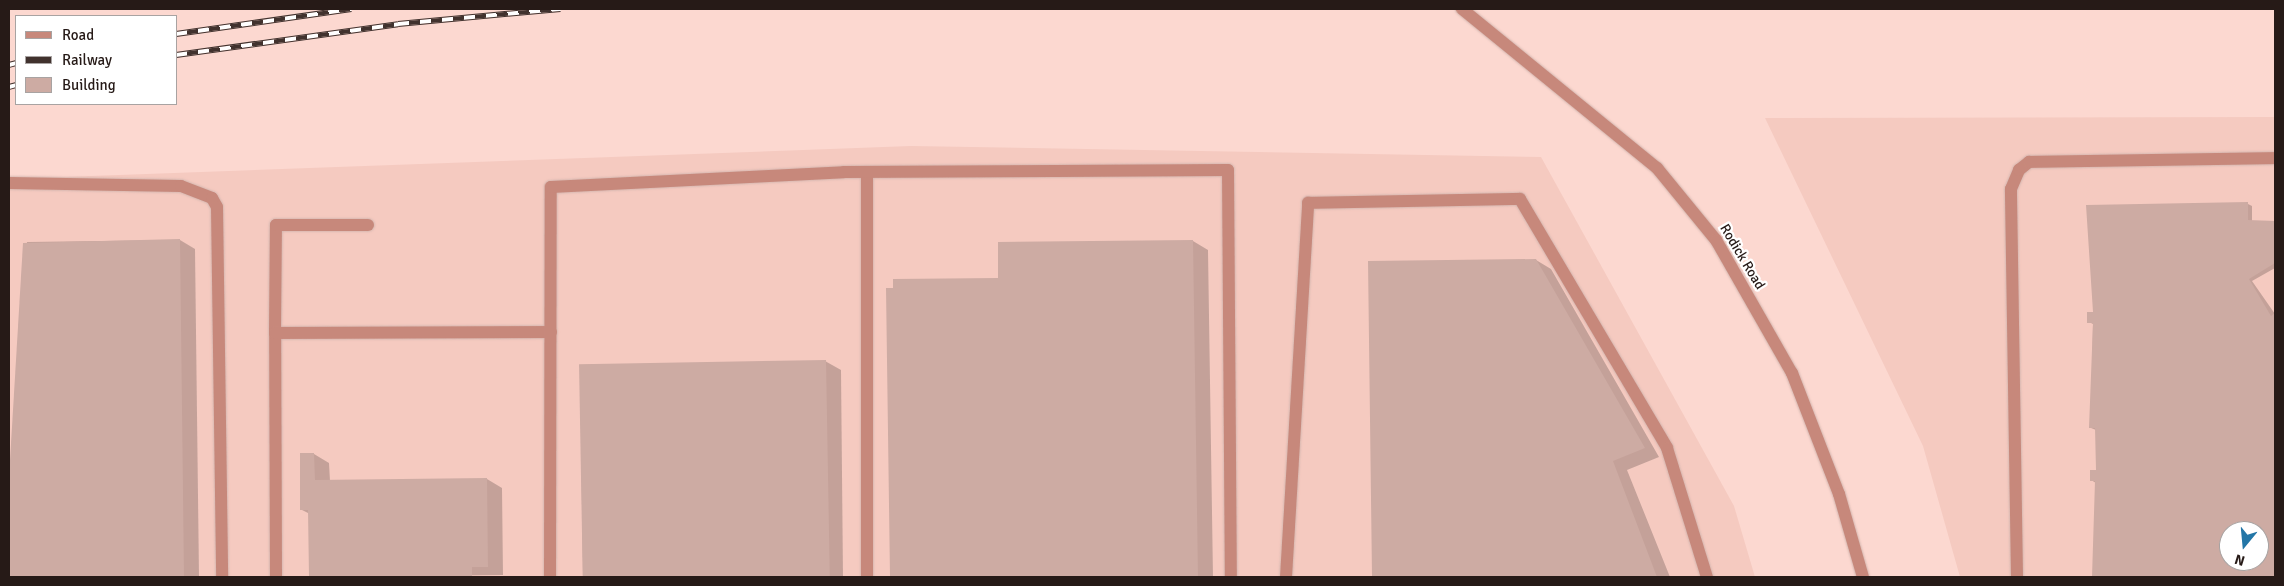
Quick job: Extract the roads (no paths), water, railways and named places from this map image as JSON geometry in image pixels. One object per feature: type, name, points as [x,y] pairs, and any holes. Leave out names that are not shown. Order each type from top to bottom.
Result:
[{"type":"street","name":"Rodick Road","points":[[1462,9],[1562,86],[1657,168],[1716,240],[1792,373],[1839,494],[1863,577]]},
{"type":"street","points":[[2017,577],[2011,189],[2019,170],[2030,162],[2275,158]]},
{"type":"street","points":[[550,577],[551,187],[867,172],[1228,170],[1231,577]]},
{"type":"street","points":[[867,172],[867,577]]},
{"type":"street","points":[[9,183],[181,186],[212,198],[217,207],[222,577]]},
{"type":"street","points":[[1286,577],[1308,203],[1520,199],[1667,448],[1707,577]]},
{"type":"street","points":[[276,577],[276,225],[368,225]]},
{"type":"street","points":[[275,333],[551,332]]},
{"type":"railway","points":[[178,34],[351,9]]},
{"type":"railway","points":[[178,55],[398,24],[560,9]]},
{"type":"railway","points":[[9,65],[15,63]]},
{"type":"railway","points":[[9,87],[15,85]]}]
